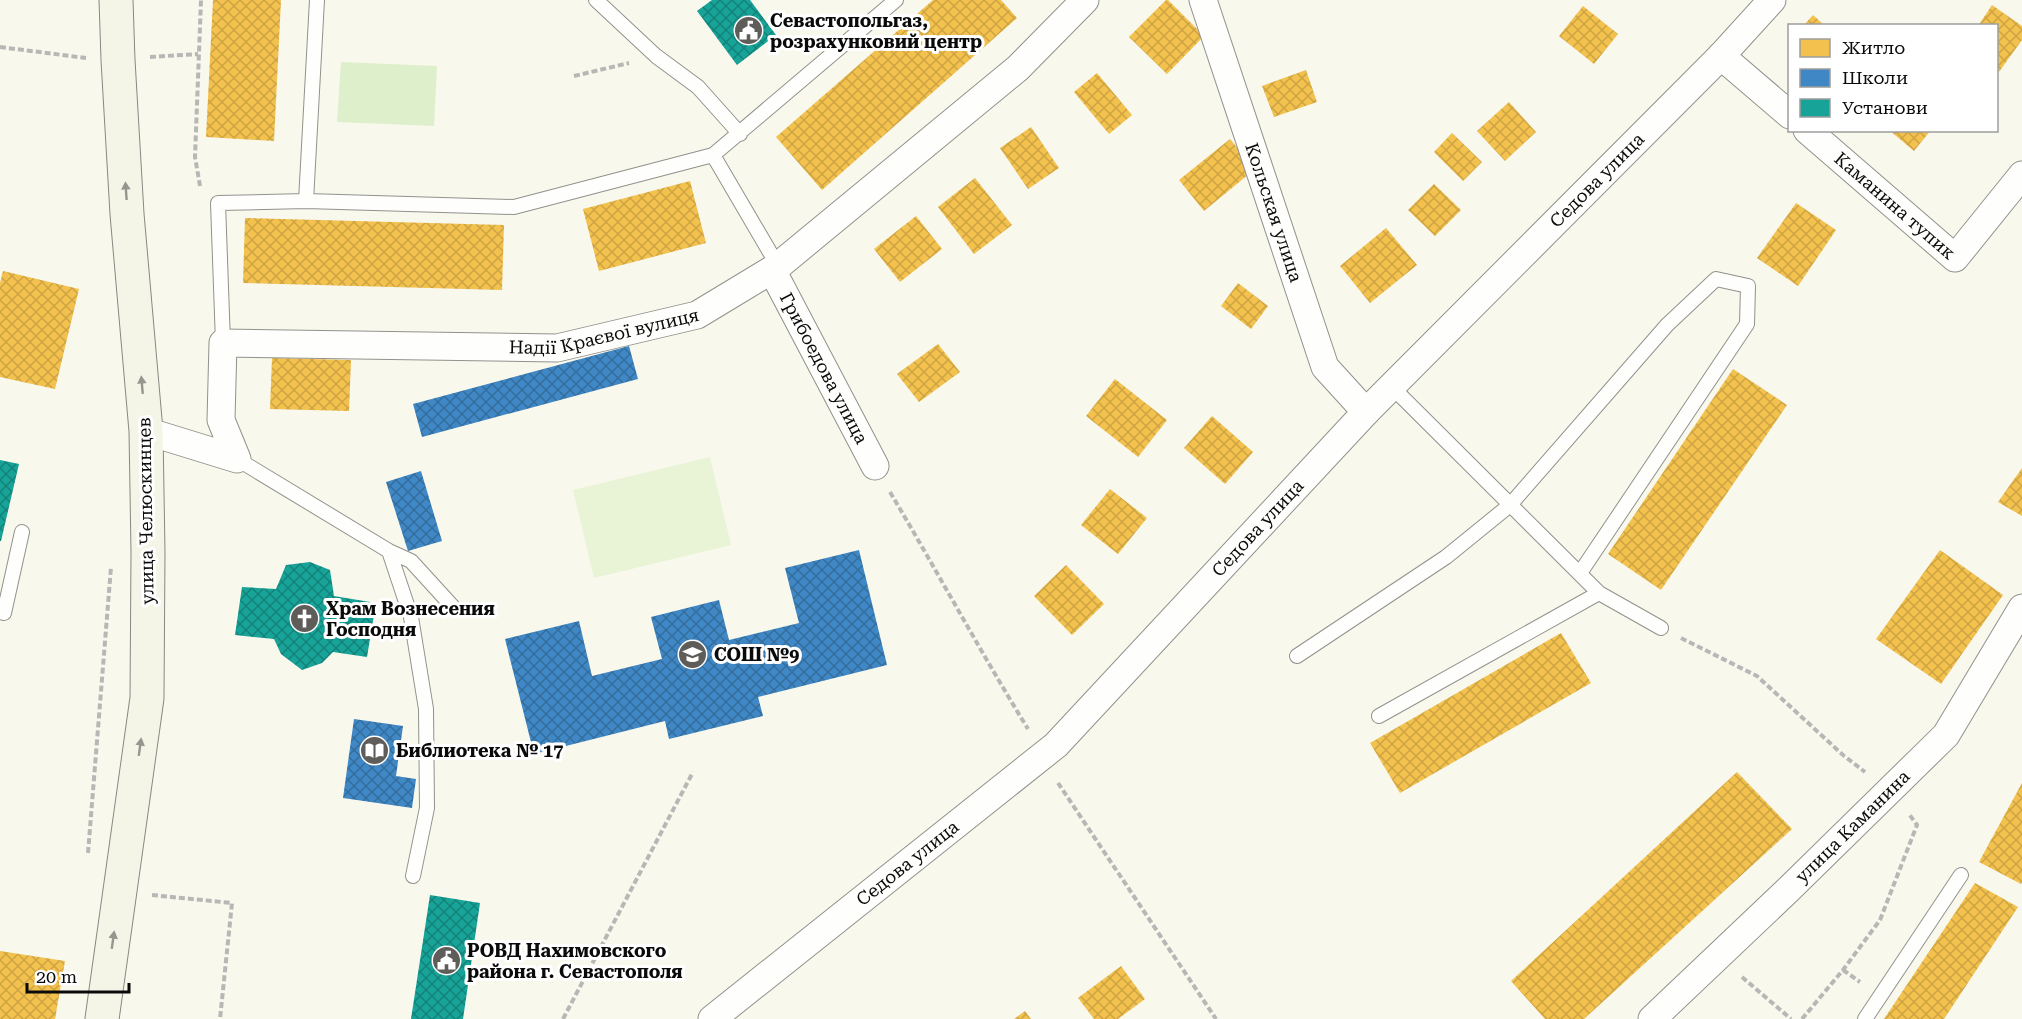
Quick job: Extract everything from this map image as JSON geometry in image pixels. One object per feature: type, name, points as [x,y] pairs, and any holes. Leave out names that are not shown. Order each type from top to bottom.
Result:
[{"type":"main road","name":"улица Челюскинцев","points":[[102,1019],[147,698],[146,431],[127,214],[116,0]]},
{"type":"street","name":"Надії Краєвої вулиця","points":[[223,343],[557,348],[697,315],[775,268],[1018,68],[1085,0]]},
{"type":"street","name":"Кольская улица","points":[[1203,0],[1324,366],[1366,412]]},
{"type":"street","name":"Седова улица","points":[[712,1019],[1056,745],[1366,412],[1721,57],[1772,0]]},
{"type":"street","points":[[1721,57],[1788,114]]},
{"type":"street","name":"Каманина тупик","points":[[1809,132],[1955,258],[2022,175]]},
{"type":"street","name":"Грибоедова улица","points":[[775,268],[875,466]]},
{"type":"street","points":[[223,343],[221,420],[237,459]]},
{"type":"street","points":[[146,431],[237,459]]},
{"type":"street","name":"улица Каманина","points":[[1652,1019],[1946,735],[2022,609]]},
{"type":"lane","points":[[306,201],[317,0]]},
{"type":"lane","points":[[596,0],[656,56],[698,87],[740,134]]},
{"type":"lane","points":[[223,343],[218,202],[306,201],[514,207],[713,155],[896,0]]},
{"type":"lane","points":[[713,155],[775,268]]},
{"type":"lane","points":[[1297,656],[1446,557],[1510,505],[1667,325],[1716,279],[1748,286],[1747,324],[1580,573]]},
{"type":"lane","points":[[1391,386],[1599,592],[1661,628]]},
{"type":"lane","points":[[237,459],[389,551],[411,561],[453,606]]},
{"type":"lane","points":[[0,612],[4,613],[22,532]]},
{"type":"lane","points":[[389,551],[411,616],[426,709],[426,808],[413,876]]},
{"type":"lane","points":[[1379,716],[1599,592]]},
{"type":"lane","points":[[1865,1019],[1961,875]]},
{"type":"path","points":[[201,0],[195,157],[203,202],[218,202]]},
{"type":"path","points":[[0,47],[96,59]]},
{"type":"path","points":[[574,76],[656,56]]},
{"type":"path","points":[[875,466],[989,665],[1034,738],[1041,757],[1216,1019]]},
{"type":"path","points":[[87,863],[112,560]]},
{"type":"path","points":[[1661,628],[1756,676],[1843,755],[1889,790],[1917,825],[1880,920],[1843,970],[1802,1019]]},
{"type":"path","points":[[563,1019],[693,772]]},
{"type":"path","points":[[148,895],[232,903],[220,1019]]},
{"type":"path","points":[[1745,980],[1791,1019]]},
{"type":"green space","points":[[341,62],[437,66],[434,126],[337,122]]},
{"type":"green space","points":[[710,457],[731,545],[594,578],[573,490]]},
{"type":"building: Житло","points":[[213,0],[281,0],[274,141],[206,137]]},
{"type":"building: Житло","points":[[933,0],[1001,0],[1017,18],[822,190],[776,137]]},
{"type":"building: Житло","points":[[1166,0],[1204,36],[1167,74],[1129,37]]},
{"type":"building: Житло","points":[[1992,5],[2022,26],[2022,40],[1998,73],[1998,24],[1979,24]]},
{"type":"building: Житло","points":[[1583,6],[1618,34],[1594,64],[1559,36]]},
{"type":"building: Житло","points":[[1813,15],[1823,24],[1805,24]]},
{"type":"building: Житло","points":[[1306,70],[1317,102],[1274,117],[1262,86]]},
{"type":"building: Житло","points":[[1097,73],[1132,115],[1109,134],[1074,92]]},
{"type":"building: Житло","points":[[1509,102],[1536,132],[1505,161],[1477,131]]},
{"type":"building: Житло","points":[[1031,127],[1059,168],[1028,189],[1000,148]]},
{"type":"building: Житло","points":[[1891,132],[1929,132],[1914,151]]},
{"type":"building: Житло","points":[[1452,133],[1482,162],[1463,181],[1434,152]]},
{"type":"building: Житло","points":[[1230,139],[1255,169],[1204,211],[1179,180]]},
{"type":"building: Житло","points":[[975,178],[1012,225],[974,254],[938,207]]},
{"type":"building: Житло","points":[[690,181],[706,243],[599,271],[583,209]]},
{"type":"building: Житло","points":[[1434,184],[1461,210],[1435,236],[1408,210]]},
{"type":"building: Житло","points":[[1796,203],[1836,230],[1798,286],[1757,258]]},
{"type":"building: Житло","points":[[916,216],[942,249],[900,282],[874,249]]},
{"type":"building: Житло","points":[[245,218],[504,225],[502,290],[243,283]]},
{"type":"building: Житло","points":[[1386,228],[1417,265],[1370,303],[1340,266]]},
{"type":"building: Житло","points":[[3,271],[79,289],[55,389],[0,377],[0,283]]},
{"type":"building: Житло","points":[[1238,283],[1268,306],[1251,329],[1221,306]]},
{"type":"building: Житло","points":[[938,344],[960,372],[919,402],[897,374]]},
{"type":"building: Житло","points":[[272,358],[351,360],[349,411],[270,409]]},
{"type":"building: Житло","points":[[1733,369],[1787,405],[1661,590],[1608,554]]},
{"type":"building: Житло","points":[[1115,379],[1167,420],[1138,457],[1086,416]]},
{"type":"building: Житло","points":[[1212,416],[1253,452],[1225,484],[1184,448]]},
{"type":"building: Житло","points":[[2022,468],[2022,516],[1998,502]]},
{"type":"building: Житло","points":[[1110,489],[1147,518],[1118,554],[1081,525]]},
{"type":"building: Житло","points":[[1940,550],[2003,595],[1941,684],[1876,639]]},
{"type":"building: Житло","points":[[1066,565],[1104,604],[1072,635],[1034,596]]},
{"type":"building: Житло","points":[[1561,633],[1591,683],[1400,793],[1370,743]]},
{"type":"building: Житло","points":[[1737,772],[1792,829],[1584,1019],[1545,1019],[1511,981]]},
{"type":"building: Житло","points":[[2022,783],[2022,882],[2021,884],[1979,862]]},
{"type":"building: Житло","points":[[1975,883],[2018,907],[1944,1019],[1884,1019]]},
{"type":"building: Житло","points":[[0,951],[65,961],[55,1019],[0,1019]]},
{"type":"building: Житло","points":[[1121,966],[1145,999],[1118,1019],[1094,1019],[1078,998]]},
{"type":"building: Житло","points":[[1025,1011],[1031,1019],[1014,1019]]},
{"type":"building: Школи","points":[[629,346],[638,379],[422,437],[413,404]]},
{"type":"building: Школи","points":[[421,471],[442,541],[408,551],[386,482]]},
{"type":"building: Школи","name":"СОШ №9","points":[[859,550],[887,665],[758,697],[763,716],[669,739],[665,721],[534,754],[505,639],[579,621],[592,676],[662,659],[651,617],[719,600],[729,640],[799,623],[785,568]]},
{"type":"building: Школи","name":"Библиотека № 17","points":[[354,719],[403,726],[396,776],[416,779],[412,808],[343,798]]},
{"type":"building: Установи","points":[[712,0],[750,0],[776,35],[737,65],[697,11]]},
{"type":"building: Установи","points":[[0,460],[19,464],[1,541],[0,541]]},
{"type":"building: Установи","name":"Храм Вознесения Господня","points":[[310,562],[330,570],[334,596],[376,603],[367,657],[333,652],[322,663],[302,670],[281,654],[274,639],[235,635],[242,587],[276,589],[286,565]]},
{"type":"building: Установи","name":"РОВД Нахимовского района г. Севастополя","points":[[430,895],[480,903],[463,1019],[411,1019]]},
{"type":"place","name":"Севастопольгаз, розрахунковий центр","points":[[749,31]]},
{"type":"place","name":"Храм Вознесения Господня","points":[[305,619]]},
{"type":"place","name":"СОШ №9","points":[[693,655]]},
{"type":"place","name":"Библиотека № 17","points":[[375,751]]},
{"type":"place","name":"РОВД Нахимовского района г. Севастополя","points":[[446,961]]}]
